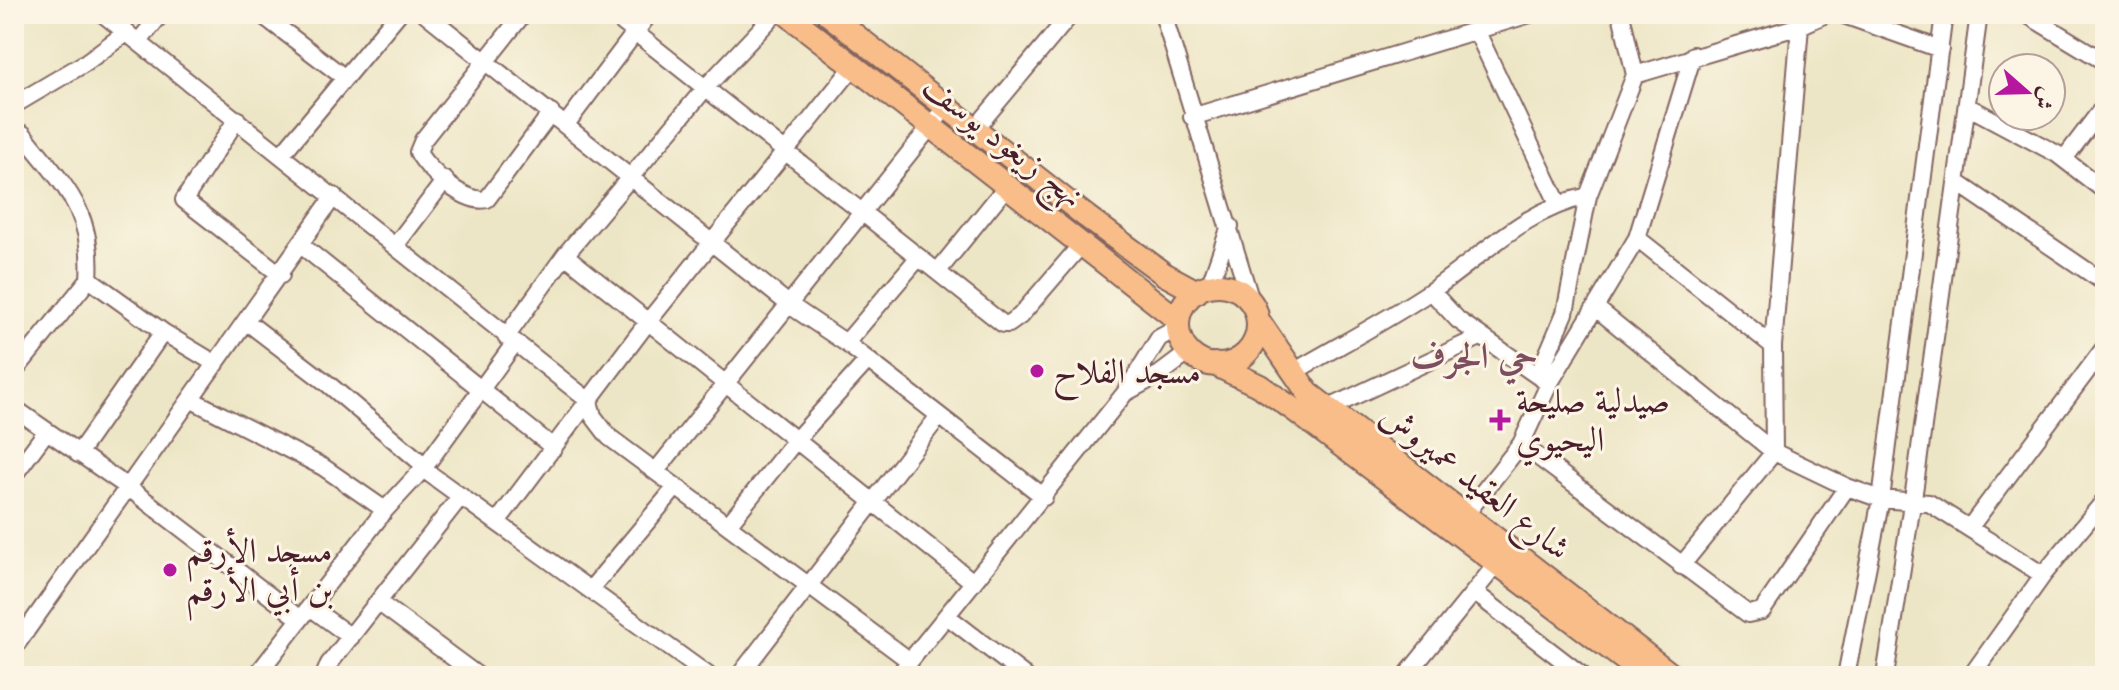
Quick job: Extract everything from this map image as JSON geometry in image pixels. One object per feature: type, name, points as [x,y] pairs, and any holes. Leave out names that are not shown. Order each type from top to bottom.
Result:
[{"type":"main road","name":"نهج زيغود يوسف","points":[[787,14],[1179,324]]},
{"type":"main road","name":"نهج زيغود يوسف","points":[[828,14],[1164,274],[1203,290]]},
{"type":"main road","points":[[1231,287],[1250,298],[1258,320],[1257,332],[1246,353],[1237,360],[1214,364],[1188,353],[1179,324],[1184,305],[1203,290],[1231,287]]},
{"type":"main road","name":"شارع العقيد عميروش","points":[[1258,320],[1292,373],[1327,409],[1465,515],[1503,556],[1646,676]]},
{"type":"main road","name":"شارع العقيد عميروش","points":[[1214,364],[1260,386],[1673,676]]},
{"type":"street","points":[[103,14],[589,401],[593,416],[609,437],[910,661]]},
{"type":"street","points":[[14,105],[134,36],[161,14]]},
{"type":"street","points":[[261,14],[281,20],[345,78]]},
{"type":"street","points":[[281,155],[398,14]]},
{"type":"street","points":[[426,14],[567,123],[629,179],[791,306],[846,343],[1044,497]]},
{"type":"street","points":[[523,14],[419,147],[421,158],[473,200],[487,199],[551,113]]},
{"type":"street","points":[[612,14],[707,86],[996,320],[1007,325],[1020,316],[1081,245]]},
{"type":"street","points":[[567,123],[649,14]]},
{"type":"street","points":[[256,676],[385,510],[424,468],[480,390],[565,255],[707,86],[775,14]]},
{"type":"street","points":[[975,129],[1071,14]]},
{"type":"street","points":[[1163,14],[1192,117],[1230,226],[1250,298]]},
{"type":"street","points":[[1192,117],[1530,14]]},
{"type":"street","points":[[1465,515],[1521,444],[1565,313],[1588,196],[1635,75],[1621,14]]},
{"type":"street","points":[[1635,75],[1693,55],[1800,26],[1826,14]]},
{"type":"street","points":[[1841,14],[1940,49]]},
{"type":"street","points":[[1846,676],[1881,499],[1944,14]]},
{"type":"street","points":[[1885,676],[1958,183],[1979,14]]},
{"type":"street","points":[[2026,14],[2105,62]]},
{"type":"street","points":[[1681,566],[1774,452],[1773,346],[1800,26]]},
{"type":"street","points":[[1476,30],[1558,203]]},
{"type":"street","points":[[1544,380],[1596,308],[1637,238],[1693,55]]},
{"type":"street","points":[[497,522],[647,323],[854,66]]},
{"type":"street","points":[[2064,159],[2105,105]]},
{"type":"street","points":[[1967,106],[2064,159],[2105,191]]},
{"type":"street","points":[[656,471],[791,306],[946,107]]},
{"type":"street","points":[[237,119],[184,200],[281,275]]},
{"type":"street","points":[[14,372],[89,279],[85,220],[64,183],[17,134]]},
{"type":"street","points":[[395,246],[445,180]]},
{"type":"street","points":[[1958,183],[2105,283]]},
{"type":"street","points":[[938,271],[1006,187]]},
{"type":"street","points":[[14,648],[334,196]]},
{"type":"street","points":[[1292,373],[1431,291],[1510,230],[1558,203],[1588,196]]},
{"type":"street","points":[[1203,290],[1230,226]]},
{"type":"street","points":[[1637,238],[1773,346]]},
{"type":"street","points":[[301,245],[554,448]]},
{"type":"street","points":[[565,255],[973,582]]},
{"type":"street","points":[[846,343],[919,257]]},
{"type":"street","points":[[89,279],[163,332],[216,364]]},
{"type":"street","points":[[1431,291],[1480,337],[1544,380]]},
{"type":"street","points":[[1596,308],[1774,452],[1847,487],[1881,499],[1912,499],[1929,503],[2043,575]]},
{"type":"street","points":[[247,322],[328,384],[424,468],[709,676]]},
{"type":"street","points":[[898,676],[1125,393],[1159,338],[1179,324]]},
{"type":"street","points":[[78,454],[163,332]]},
{"type":"street","points":[[1327,409],[1480,337]]},
{"type":"street","points":[[1970,527],[2105,347]]},
{"type":"street","points":[[1125,393],[1160,374],[1188,353]]},
{"type":"street","points":[[728,525],[795,441],[868,360]]},
{"type":"street","points":[[192,400],[323,467],[385,510]]},
{"type":"street","points":[[14,408],[305,613],[351,637]]},
{"type":"street","points":[[739,676],[939,416]]},
{"type":"street","points":[[14,475],[46,432]]},
{"type":"street","points":[[1521,444],[1748,614],[1762,611],[1847,487]]},
{"type":"street","points":[[591,589],[676,487]]},
{"type":"street","points":[[324,676],[461,496]]},
{"type":"street","points":[[1971,676],[2043,575],[2105,500]]},
{"type":"street","points":[[1406,676],[1503,556]]},
{"type":"street","points":[[1474,592],[1583,676]]},
{"type":"street","points":[[378,602],[478,676]]},
{"type":"street","points":[[947,616],[1025,676]]},
{"type":"place","name":"مسجد الفلاح","points":[[1037,371]]},
{"type":"place","name":"صيدلية صليحة اليحيوي","points":[[1500,420]]},
{"type":"place","name":"مسجد الأرقم بن أبي الأرقم","points":[[170,570]]},
{"type":"district","name":"حي الجرف","points":[[1474,355]]}]
